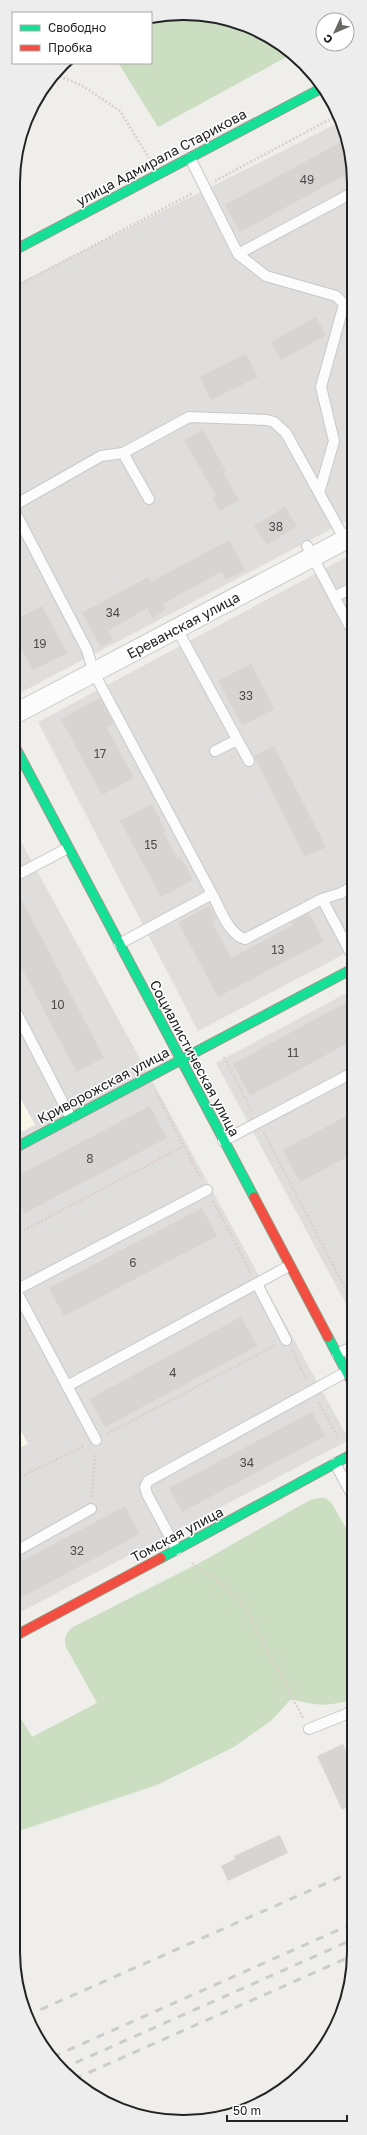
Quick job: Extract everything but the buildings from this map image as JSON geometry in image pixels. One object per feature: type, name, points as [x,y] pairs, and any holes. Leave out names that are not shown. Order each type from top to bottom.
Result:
[{"type":"street","name":"улица Адмирала Старикова","points":[[20,247],[317,90]]},
{"type":"street","name":"Ереванская улица","points":[[20,711],[177,629],[310,552],[347,539]]},
{"type":"street","name":"Социалистическая улица","points":[[20,756],[346,1372]]},
{"type":"street","name":"Криворожская улица","points":[[20,1145],[347,972]]},
{"type":"street","name":"Томская улица","points":[[20,1633],[178,1550],[347,1457]]},
{"type":"lane","points":[[190,158],[238,254],[266,276],[336,296],[344,304],[321,387],[334,441],[319,493]]},
{"type":"lane","points":[[238,254],[347,196]]},
{"type":"lane","points":[[20,503],[101,456],[123,453],[189,416],[267,420],[274,422],[286,433],[319,493],[347,535]]},
{"type":"lane","points":[[123,453],[149,499]]},
{"type":"lane","points":[[20,520],[88,650],[94,673],[212,894],[232,930],[238,937],[245,939],[322,899],[347,890]]},
{"type":"lane","points":[[310,552],[347,621]]},
{"type":"lane","points":[[334,597],[347,590]]},
{"type":"lane","points":[[177,629],[249,761]]},
{"type":"lane","points":[[215,751],[237,740]]},
{"type":"lane","points":[[20,873],[68,848]]},
{"type":"lane","points":[[119,944],[212,894]]},
{"type":"lane","points":[[322,899],[347,946]]},
{"type":"lane","points":[[20,1020],[71,1118]]},
{"type":"lane","points":[[223,1142],[347,1076]]},
{"type":"lane","points":[[20,1285],[207,1190]]},
{"type":"lane","points":[[67,1386],[289,1266]]},
{"type":"lane","points":[[257,1284],[286,1340]]},
{"type":"lane","points":[[20,1299],[96,1440]]},
{"type":"lane","points":[[337,1354],[347,1349]]},
{"type":"lane","points":[[178,1550],[147,1494],[145,1487],[148,1481],[346,1372]]},
{"type":"lane","points":[[335,1463],[347,1486]]},
{"type":"lane","points":[[20,1549],[91,1509]]},
{"type":"lane","points":[[309,1729],[347,1714]]},
{"type":"path","points":[[60,77],[81,85],[120,111],[160,174]]},
{"type":"path","points":[[20,284],[333,118]]},
{"type":"path","points":[[230,1052],[223,1056],[347,1292]]},
{"type":"path","points":[[20,1232],[184,1146]]},
{"type":"path","points":[[20,1477],[96,1440],[286,1340],[340,1442],[347,1438]]},
{"type":"path","points":[[91,1509],[96,1440]]},
{"type":"path","points":[[178,1550],[196,1568],[218,1581],[238,1599],[249,1615],[309,1729]]},
{"type":"shaded area","points":[[336,124],[344,152],[347,173],[347,521],[20,693],[20,282]]},
{"type":"shaded area","points":[[347,557],[347,953],[198,1031],[38,722]]},
{"type":"shaded area","points":[[20,840],[347,1436],[347,1441],[20,1612]]},
{"type":"shaded area","points":[[347,993],[347,1306],[216,1063]]},
{"type":"shaded area","points":[[20,1097],[35,1125],[20,1132]]},
{"type":"shaded area","points":[[20,1429],[28,1444],[20,1448]]},
{"type":"green space","points":[[173,20],[194,20],[215,23],[246,32],[265,42],[286,57],[158,127],[119,64],[152,64],[152,23]]},
{"type":"green space","points":[[325,1498],[331,1502],[347,1530],[347,1701],[322,1705],[291,1699],[272,1720],[234,1747],[157,1785],[20,1831],[20,1717],[32,1737],[97,1703],[67,1649],[65,1638],[71,1628],[205,1560],[310,1500]]},
{"type":"railway","points":[[32,2013],[347,1874]]},
{"type":"railway","points":[[57,2055],[347,1926]]},
{"type":"railway","points":[[67,2066],[347,1942]]},
{"type":"railway","points":[[79,2077],[347,1958]]},
{"type":"traffic: fast","points":[[20,247],[317,90]]},
{"type":"traffic: fast","points":[[20,756],[254,1197]]},
{"type":"traffic: fast","points":[[20,1145],[347,972]]},
{"type":"traffic: fast","points":[[328,1337],[347,1373]]},
{"type":"traffic: fast","points":[[161,1558],[347,1457]]},
{"type":"traffic: jam","points":[[254,1197],[328,1337]]},
{"type":"traffic: jam","points":[[20,1633],[161,1558]]}]
